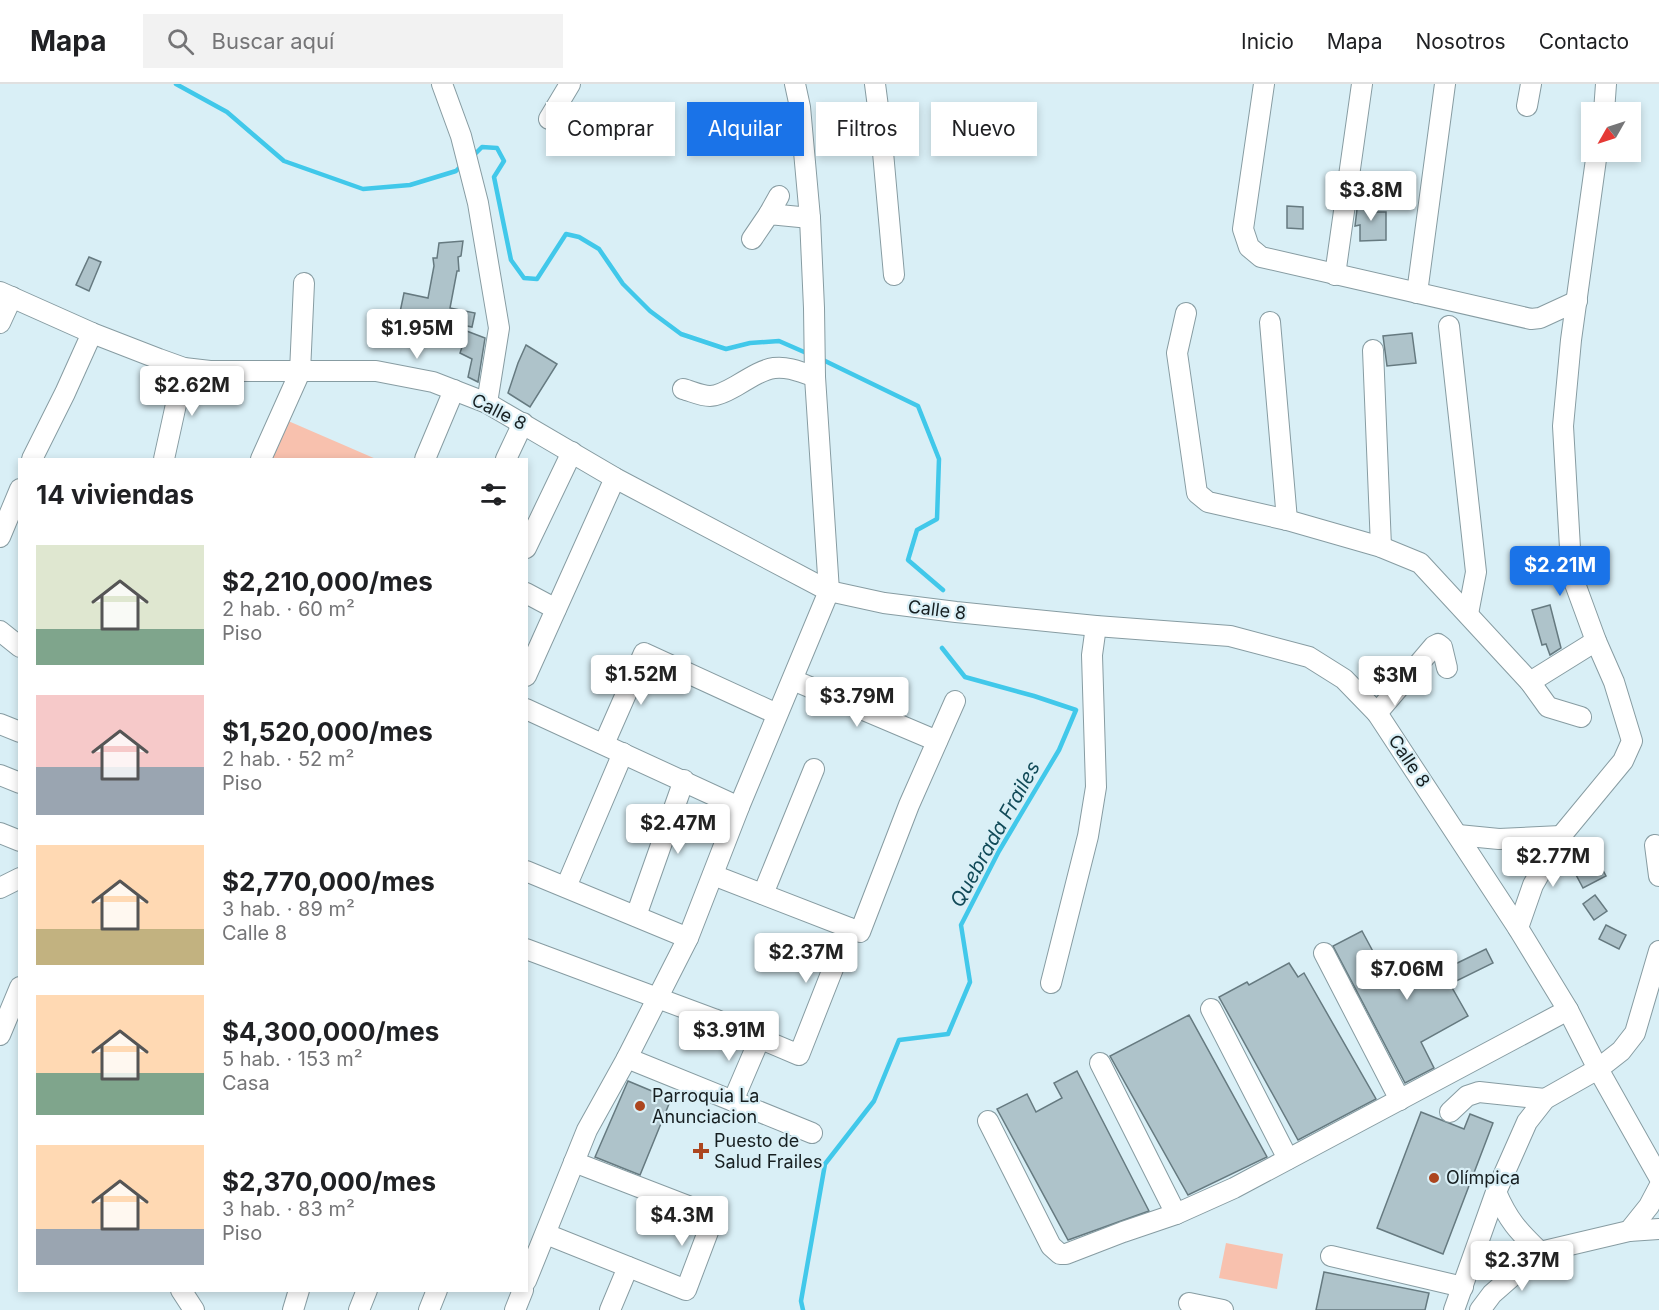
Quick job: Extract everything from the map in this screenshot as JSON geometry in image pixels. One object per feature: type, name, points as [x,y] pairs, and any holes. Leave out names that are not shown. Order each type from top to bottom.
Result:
[{"type":"street","points":[[442,84],[461,136],[478,203],[499,328],[487,403]]},
{"type":"street","points":[[559,102],[570,84]]},
{"type":"street","points":[[528,1274],[538,1236],[587,1130],[627,1058],[688,938],[739,807],[829,591],[815,372],[810,219],[800,107],[795,84]]},
{"type":"street","points":[[875,84],[894,275]]},
{"type":"street","points":[[1264,84],[1243,229],[1249,248],[1261,257],[1531,319],[1540,318],[1577,301]]},
{"type":"street","points":[[1335,275],[1362,84]]},
{"type":"street","points":[[1417,293],[1445,84]]},
{"type":"street","points":[[1527,106],[1531,84]]},
{"type":"street","points":[[1605,102],[1606,84]]},
{"type":"street","points":[[1518,928],[1533,885],[1561,836],[1623,761],[1632,741],[1614,682],[1596,641],[1575,581],[1570,548],[1563,426],[1571,340],[1596,162]]},
{"type":"street","points":[[752,239],[770,214],[779,196]]},
{"type":"street","points":[[770,214],[810,219]]},
{"type":"street","points":[[261,458],[300,372],[304,283]]},
{"type":"street","points":[[0,323],[6,295]]},
{"type":"street","name":"Calle 8","points":[[6,295],[92,333],[184,368],[210,371],[376,371],[433,382],[487,403],[615,478],[829,591],[884,603],[956,612],[1230,636],[1309,657],[1344,679],[1377,713],[1518,928],[1568,1010],[1598,1069],[1659,1177]]},
{"type":"street","points":[[1185,313],[1176,353],[1197,493],[1208,502],[1287,520],[1381,547],[1420,563],[1530,682],[1548,707],[1581,717]]},
{"type":"street","points":[[1270,322],[1287,520]]},
{"type":"street","points":[[1449,326],[1476,572],[1468,614]]},
{"type":"street","points":[[32,458],[92,333]]},
{"type":"street","points":[[1373,350],[1381,547]]},
{"type":"street","points":[[683,389],[711,396],[729,391],[755,375],[777,366],[815,372]]},
{"type":"street","points":[[164,458],[184,368]]},
{"type":"street","points":[[424,458],[454,390]]},
{"type":"street","points":[[506,458],[523,423]]},
{"type":"street","points":[[528,544],[572,452]]},
{"type":"street","points":[[528,672],[615,478]]},
{"type":"street","points":[[0,537],[18,494]]},
{"type":"street","points":[[528,594],[556,609]]},
{"type":"street","points":[[1051,983],[1088,836],[1096,787],[1092,655],[1096,626]]},
{"type":"street","points":[[0,631],[18,645]]},
{"type":"street","points":[[1530,682],[1596,641]]},
{"type":"street","points":[[1377,713],[1434,646],[1438,644],[1442,647],[1448,668]]},
{"type":"street","points":[[604,744],[644,653],[777,714]]},
{"type":"street","points":[[793,680],[937,741]]},
{"type":"street","points":[[713,875],[860,932],[955,701]]},
{"type":"street","points":[[528,710],[739,807]]},
{"type":"street","points":[[0,724],[18,731]]},
{"type":"street","points":[[566,887],[623,753]]},
{"type":"street","points":[[763,894],[814,769]]},
{"type":"street","points":[[0,775],[18,782]]},
{"type":"street","points":[[636,916],[684,780]]},
{"type":"street","points":[[0,832],[18,840]]},
{"type":"street","points":[[1458,835],[1498,839],[1561,836]]},
{"type":"street","points":[[1655,845],[1659,876]]},
{"type":"street","points":[[528,872],[688,938]]},
{"type":"street","points":[[0,888],[18,879]]},
{"type":"street","points":[[528,951],[658,998],[799,1055],[849,928]]},
{"type":"street","points":[[1454,1310],[1496,1192],[1527,1122],[1545,1099],[1598,1069],[1621,1051],[1635,1033],[1659,951]]},
{"type":"street","points":[[1324,953],[1400,1100]]},
{"type":"street","points":[[0,1035],[18,992]]},
{"type":"street","points":[[1211,1009],[1288,1160]]},
{"type":"street","points":[[988,1121],[1051,1246],[1060,1254],[1066,1254],[1176,1214],[1234,1188],[1568,1010]]},
{"type":"street","points":[[733,1101],[760,1038]]},
{"type":"street","points":[[627,1058],[812,1133]]},
{"type":"street","points":[[1100,1063],[1176,1214]]},
{"type":"street","points":[[1450,1112],[1467,1096],[1479,1092],[1545,1099]]},
{"type":"street","points":[[538,1236],[686,1290],[714,1216],[574,1162]]},
{"type":"street","points":[[1629,1231],[1649,1206],[1659,1187]]},
{"type":"street","points":[[1496,1192],[1505,1214],[1539,1252]]},
{"type":"street","points":[[1480,1310],[1492,1294],[1539,1252],[1629,1231],[1659,1229]]},
{"type":"street","points":[[1330,1256],[1462,1287]]},
{"type":"street","points":[[610,1310],[628,1267]]},
{"type":"street","points":[[182,1292],[194,1310]]},
{"type":"street","points":[[293,1310],[298,1292]]},
{"type":"street","points":[[359,1310],[366,1292]]},
{"type":"street","points":[[429,1310],[436,1292]]},
{"type":"street","points":[[515,1310],[522,1292]]},
{"type":"street","points":[[1189,1303],[1223,1310]]},
{"type":"shaded area","points":[[279,417],[374,458],[265,458]]},
{"type":"shaded area","points":[[1226,1243],[1283,1254],[1277,1289],[1219,1278]]},
{"type":"building","points":[[1358,201],[1373,201],[1373,212],[1386,212],[1386,240],[1360,241],[1360,225],[1355,226]]},
{"type":"building","points":[[1287,206],[1303,207],[1303,229],[1287,228]]},
{"type":"building","points":[[463,241],[461,256],[458,257],[459,271],[457,271],[450,308],[475,313],[472,327],[424,317],[418,346],[394,341],[404,293],[428,298],[434,266],[433,258],[437,258],[439,243]]},
{"type":"building","points":[[89,257],[101,262],[89,291],[76,285]]},
{"type":"building","points":[[464,330],[485,338],[478,382],[468,377],[472,359],[460,353]]},
{"type":"building","points":[[1412,333],[1416,363],[1387,366],[1383,336]]},
{"type":"building","points":[[526,345],[557,364],[530,407],[508,393]]},
{"type":"building","points":[[1550,605],[1561,648],[1550,655],[1546,644],[1542,645],[1532,610]]},
{"type":"building","points":[[1597,859],[1606,876],[1583,888],[1574,871]]},
{"type":"building","points":[[1595,895],[1607,911],[1594,920],[1583,904]]},
{"type":"building","points":[[1606,925],[1626,935],[1619,949],[1599,939]]},
{"type":"building","points":[[1362,931],[1390,983],[1436,957],[1443,970],[1486,949],[1493,963],[1450,984],[1468,1016],[1421,1042],[1434,1068],[1405,1083],[1333,946]]},
{"type":"building","points":[[1289,963],[1298,977],[1304,973],[1376,1099],[1298,1140],[1219,997],[1247,982],[1249,985]]},
{"type":"building","points":[[1189,1015],[1267,1157],[1188,1195],[1110,1056]]},
{"type":"building","points":[[1077,1071],[1149,1211],[1068,1240],[997,1109],[1027,1094],[1036,1112],[1062,1098],[1054,1083]]},
{"type":"building","points":[[628,1081],[671,1099],[640,1175],[595,1157]]},
{"type":"building","name":"Olímpica","points":[[1421,1112],[1464,1129],[1470,1114],[1493,1123],[1443,1254],[1377,1228]]},
{"type":"building","points":[[1324,1272],[1429,1293],[1425,1310],[1316,1310]]},
{"type":"waterway","name":"Quebrada Frailes","points":[[176,84],[227,112],[284,161],[363,189],[410,185],[456,171],[462,165]]},
{"type":"waterway","name":"Quebrada Frailes","points":[[471,158],[482,147],[497,148],[504,161],[494,177],[511,260],[524,278],[537,279],[566,234],[579,237],[599,249],[623,284],[650,311],[681,334],[726,349],[750,343],[779,341],[811,355]]},
{"type":"waterway","name":"Quebrada Frailes","points":[[821,359],[918,406],[939,459],[937,519],[917,530],[908,560],[943,590]]},
{"type":"waterway","name":"Quebrada Frailes","points":[[803,1310],[801,1301],[825,1164],[874,1101],[899,1040],[948,1034],[970,982],[961,925],[999,851],[1059,750],[1076,710],[965,677],[942,648]]},
{"type":"place","name":"Parroquia La Anunciacion","points":[[640,1106]]},
{"type":"place","name":"Puesto de Salud Frailes","points":[[701,1151]]},
{"type":"place","name":"Olímpica","points":[[1434,1178]]}]
